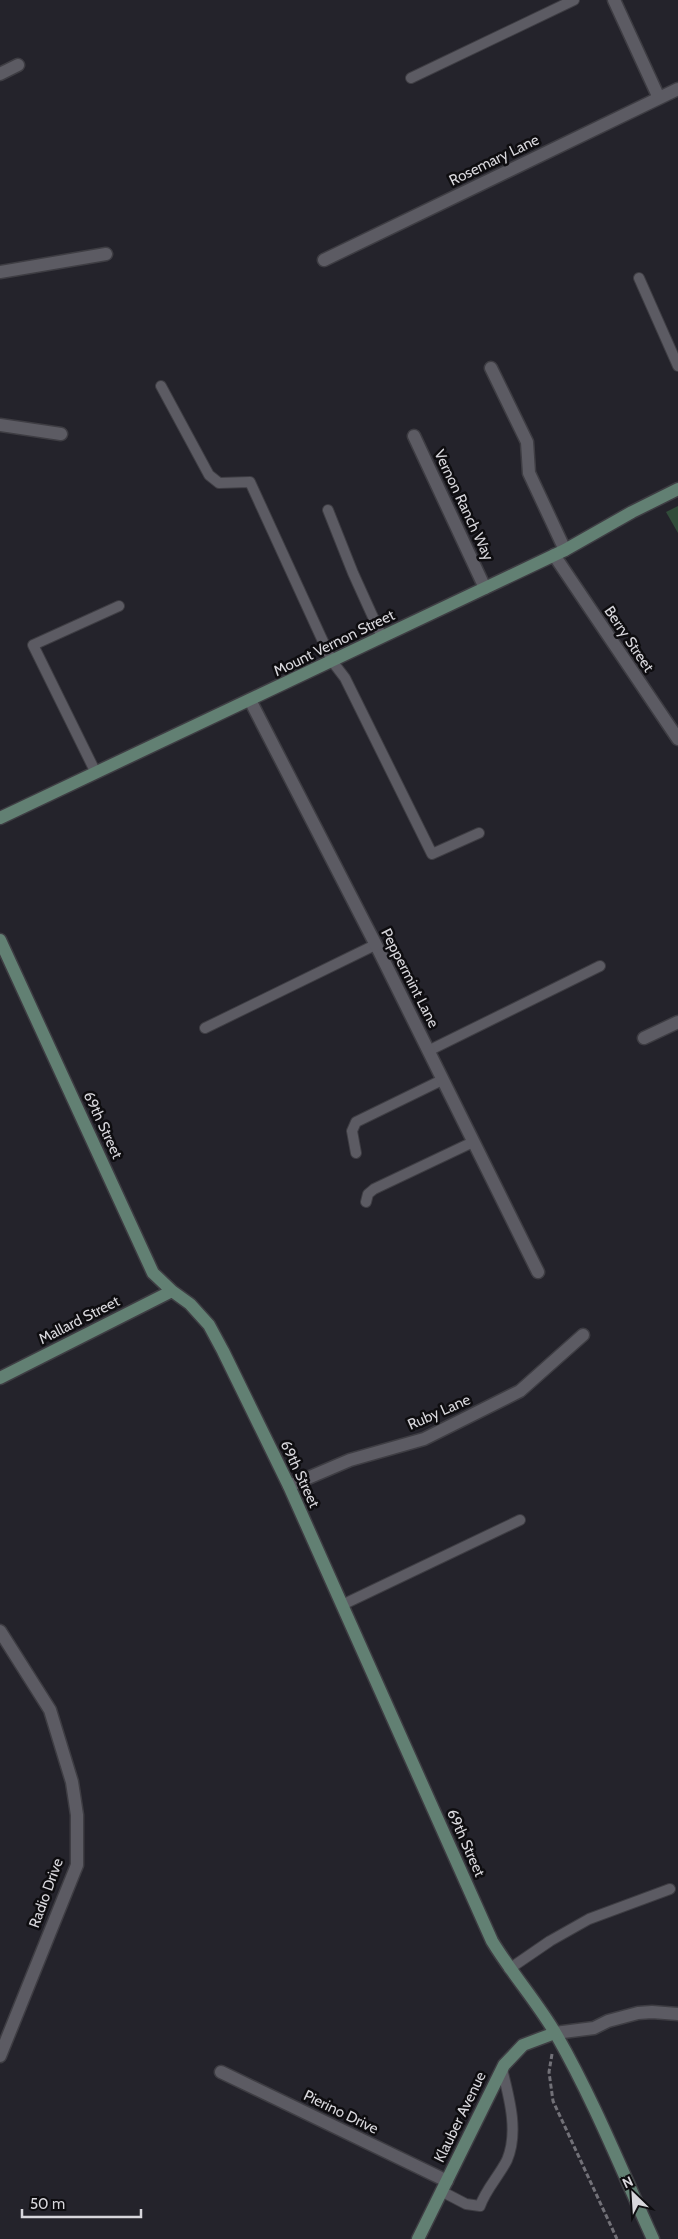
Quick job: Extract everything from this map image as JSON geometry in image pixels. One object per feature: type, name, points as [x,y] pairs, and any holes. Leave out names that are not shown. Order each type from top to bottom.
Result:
[{"type":"street","points":[[614,0],[659,98]]},
{"type":"street","points":[[0,74],[18,65]]},
{"type":"street","name":"Rosemary Lane","points":[[324,260],[678,89]]},
{"type":"street","points":[[0,272],[106,254]]},
{"type":"street","name":"Berry Street","points":[[491,368],[527,442],[528,472],[559,553],[678,739]]},
{"type":"street","points":[[0,426],[61,434]]},
{"type":"street","name":"Vernon Ranch Way","points":[[414,436],[485,588]]},
{"type":"street","name":"Mount Vernon Street","points":[[0,818],[559,553],[632,512],[678,489]]},
{"type":"street","name":"Peppermint Lane","points":[[250,700],[538,1272]]},
{"type":"street","name":"69th Street","points":[[0,940],[154,1272],[172,1291],[190,1304],[209,1325],[289,1486],[492,1941],[509,1969],[555,2033],[584,2085],[653,2239]]},
{"type":"street","points":[[644,1038],[678,1022]]},
{"type":"street","name":"Mallard Street","points":[[0,1378],[172,1291]]},
{"type":"street","name":"Ruby Lane","points":[[289,1486],[350,1460],[424,1440],[520,1391],[583,1335]]},
{"type":"street","name":"Radio Drive","points":[[0,1631],[50,1710],[72,1782],[76,1815],[76,1865],[0,2056]]},
{"type":"street","points":[[555,2033],[594,2028],[622,2016],[638,2013],[678,2014]]},
{"type":"street","name":"Klauber Avenue","points":[[418,2239],[502,2069],[523,2045],[555,2033]]},
{"type":"street","name":"Pierino Drive","points":[[222,2072],[444,2186]]},
{"type":"lane","points":[[411,78],[574,0]]},
{"type":"lane","points":[[639,278],[678,366]]},
{"type":"lane","points":[[161,386],[209,476],[219,483],[250,482],[332,662],[345,678],[432,854],[479,833]]},
{"type":"lane","points":[[328,510],[353,573],[382,637]]},
{"type":"lane","points":[[96,773],[33,645],[118,606]]},
{"type":"lane","points":[[205,1028],[375,945]]},
{"type":"lane","points":[[428,1051],[600,966]]},
{"type":"lane","points":[[356,1153],[352,1132],[356,1122],[442,1080]]},
{"type":"lane","points":[[366,1202],[368,1194],[374,1189],[473,1142]]},
{"type":"lane","points":[[342,1605],[520,1520]]},
{"type":"lane","points":[[509,1969],[550,1941],[589,1920],[670,1889]]},
{"type":"lane","points":[[444,2186],[466,2204],[480,2206],[484,2195],[507,2159],[513,2136],[509,2099],[502,2069]]},
{"type":"path","points":[[555,2033],[549,2072],[553,2101],[617,2239]]},
{"type":"green space","points":[[678,506],[678,533],[666,512]]}]
